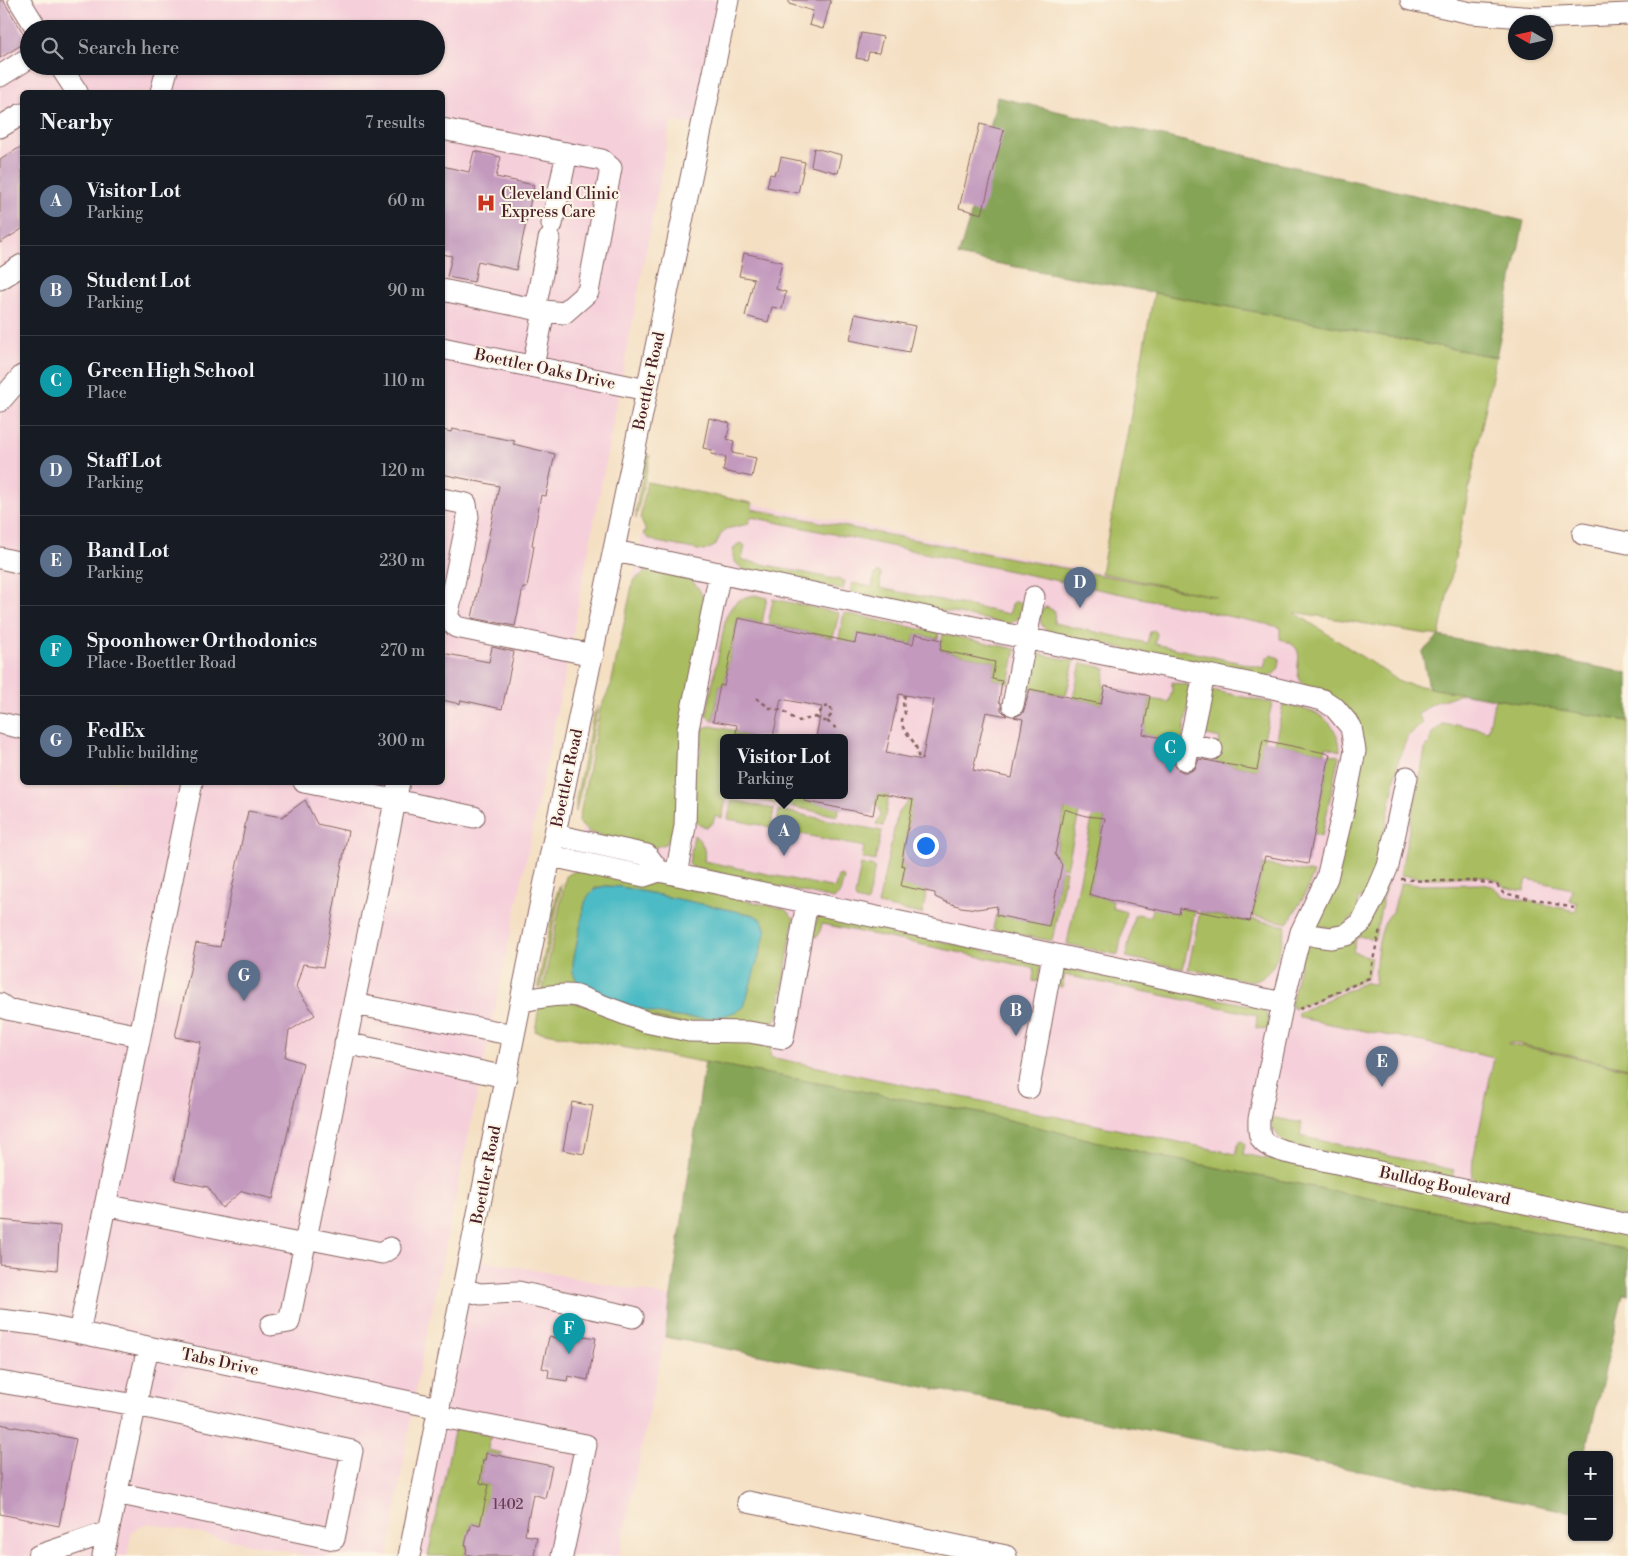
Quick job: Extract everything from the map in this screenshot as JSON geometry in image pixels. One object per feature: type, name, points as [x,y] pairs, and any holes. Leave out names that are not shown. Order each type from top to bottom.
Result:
[{"type":"street","points":[[19,0],[31,20]]},
{"type":"street","name":"Boettler Road","points":[[409,1556],[555,835],[728,0]]},
{"type":"street","points":[[1411,0],[1471,13],[1536,18],[1628,14]]},
{"type":"street","points":[[0,76],[20,64]]},
{"type":"street","points":[[64,75],[70,90]]},
{"type":"street","points":[[162,90],[166,75]]},
{"type":"street","points":[[0,127],[20,115]]},
{"type":"street","points":[[445,130],[602,160],[611,168],[588,292],[564,313],[539,310],[445,291]]},
{"type":"street","points":[[533,366],[539,310],[551,232],[567,153]]},
{"type":"street","points":[[0,279],[20,266]]},
{"type":"street","name":"Boettler Oaks Drive","points":[[445,349],[647,390]]},
{"type":"street","points":[[445,500],[466,504],[468,517],[447,617],[456,627],[593,655]]},
{"type":"street","points":[[1583,534],[1628,543]]},
{"type":"street","points":[[551,856],[644,876],[667,873],[1053,955],[1282,1011],[1301,932],[1327,878],[1341,822],[1355,751],[1351,727],[1335,708],[1323,700],[1273,688],[1027,639],[615,550]]},
{"type":"street","points":[[0,558],[20,563]]},
{"type":"street","points":[[667,873],[686,826],[688,729],[720,573]]},
{"type":"street","points":[[1013,705],[1034,597]]},
{"type":"street","points":[[1204,675],[1188,752],[1212,749]]},
{"type":"street","points":[[0,723],[20,728]]},
{"type":"street","points":[[1301,932],[1331,938],[1346,935],[1361,923],[1388,866],[1406,777]]},
{"type":"street","points":[[79,1333],[191,785]]},
{"type":"street","points":[[335,785],[397,791],[474,817]]},
{"type":"street","points":[[271,1325],[289,1322],[397,791]]},
{"type":"street","points":[[555,835],[647,855],[667,873]]},
{"type":"street","points":[[521,1002],[558,994],[577,996],[646,1022],[672,1028],[689,1031],[749,1032],[783,1038],[806,903]]},
{"type":"street","points":[[1029,1088],[1053,955]]},
{"type":"street","points":[[0,1004],[8,1009],[140,1036]]},
{"type":"street","points":[[354,1004],[514,1035]]},
{"type":"street","name":"Bulldog Boulevard","points":[[1282,1011],[1260,1119],[1258,1134],[1263,1143],[1285,1152],[1628,1225]]},
{"type":"street","points":[[345,1043],[506,1077]]},
{"type":"street","points":[[105,1205],[382,1253],[390,1248]]},
{"type":"street","points":[[463,1289],[480,1294],[518,1292],[633,1317]]},
{"type":"street","name":"Tabs Drive","points":[[0,1320],[43,1325],[148,1347],[586,1445],[562,1556]]},
{"type":"street","points":[[103,1556],[148,1347]]},
{"type":"street","points":[[0,1382],[136,1405],[352,1451],[334,1539],[116,1494]]},
{"type":"street","points":[[748,1502],[1006,1556]]},
{"type":"street","points":[[38,1556],[108,1532]]},
{"type":"path","points":[[905,695],[903,703],[905,714],[902,725],[916,744],[918,760]]},
{"type":"path","points":[[756,698],[770,708],[784,711],[794,720],[799,721],[816,717],[824,707],[831,706],[831,715],[827,721]]},
{"type":"path","points":[[816,717],[822,721],[827,721],[837,729]]},
{"type":"path","points":[[1397,883],[1403,879],[1492,883],[1497,885],[1503,893],[1574,908]]},
{"type":"path","points":[[1282,1011],[1369,978],[1380,926]]},
{"type":"shaded area","points":[[0,0],[728,0],[702,127],[671,121],[565,673],[416,1387],[388,1556],[309,1556],[148,1523],[132,1531],[127,1556],[0,1556]]},
{"type":"shaded area","points":[[653,484],[1292,611],[1402,683],[1628,721],[1628,1250],[979,1113],[540,1032]]},
{"type":"shaded area","points":[[469,1257],[671,1297],[665,1337],[619,1556],[409,1556]]},
{"type":"green space","points":[[997,97],[1524,221],[1496,357],[958,256],[970,218]]},
{"type":"green space","points":[[1154,293],[1496,357],[1439,636],[1294,612],[1402,683],[1464,693],[1433,703],[1418,714],[1423,723],[1408,736],[1399,758],[1378,865],[1363,899],[1359,898],[1357,905],[1366,907],[1350,928],[1317,927],[1363,744],[1300,681],[1296,649],[1291,644],[1280,639],[1280,627],[751,517],[748,524],[726,529],[715,546],[704,551],[657,542],[648,538],[643,533],[646,531],[640,518],[647,482],[752,503],[752,509],[1217,597],[1101,573]]},
{"type":"green space","points":[[646,456],[650,456],[636,519],[636,508]]},
{"type":"green space","points":[[742,543],[745,546],[742,560],[845,581],[843,590],[744,570],[733,557],[734,548]]},
{"type":"green space","points":[[648,570],[669,571],[686,577],[698,588],[703,597],[705,608],[674,834],[665,844],[656,847],[622,842],[589,832],[581,825],[579,820],[600,709],[611,685],[633,581]]},
{"type":"green space","points":[[879,572],[881,574],[880,588],[1009,614],[1013,602],[1020,602],[1023,606],[1022,613],[1008,624],[850,592],[852,583],[872,587],[875,574]]},
{"type":"green space","points":[[755,595],[767,598],[762,623],[738,618],[724,686],[720,685],[713,721],[706,716],[726,617],[737,602],[745,597]]},
{"type":"green space","points":[[773,599],[839,613],[833,638],[768,624]]},
{"type":"green space","points":[[1046,607],[1055,611],[1054,623],[1147,643],[1150,632],[1154,630],[1157,633],[1155,644],[1264,668],[1267,657],[1272,655],[1279,658],[1280,662],[1274,674],[1264,678],[1049,633],[1040,620],[1041,610]]},
{"type":"green space","points":[[844,613],[939,633],[938,639],[915,634],[913,644],[858,634],[851,661],[835,658]]},
{"type":"green space","points":[[943,634],[1016,649],[1009,683],[992,679],[995,662],[940,650]]},
{"type":"green space","points":[[1439,636],[1628,673],[1628,721],[1429,688],[1422,652]]},
{"type":"green space","points":[[1030,652],[1074,661],[1066,696],[1030,689],[1025,707],[1019,706]]},
{"type":"green space","points":[[1081,663],[1106,668],[1101,704],[1073,698]]},
{"type":"green space","points":[[1172,682],[1192,686],[1179,758],[1159,754],[1162,738],[1143,734],[1150,699],[1169,702]]},
{"type":"green space","points":[[1211,690],[1272,703],[1257,770],[1214,762],[1220,738],[1207,735],[1202,728]]},
{"type":"green space","points":[[1495,699],[1628,721],[1628,1068],[1509,1042],[1508,1044],[1628,1069],[1628,1218],[1479,1187],[1475,1181],[1472,1168],[1494,1058],[1392,1035],[1300,1018],[1297,1013],[1366,982],[1375,984],[1378,945],[1384,925],[1393,912],[1402,883],[1419,885],[1482,884],[1492,886],[1504,896],[1576,911],[1577,902],[1570,901],[1572,889],[1527,879],[1524,891],[1504,887],[1499,881],[1491,878],[1471,876],[1432,878],[1400,875],[1426,745],[1429,745],[1432,733],[1443,724],[1455,726],[1456,724],[1488,731]]},
{"type":"green space","points":[[1283,705],[1311,711],[1323,717],[1334,731],[1339,742],[1340,751],[1326,747],[1325,753],[1275,743]]},
{"type":"green space","points":[[598,706],[576,812],[576,799],[593,716]]},
{"type":"green space","points":[[711,726],[736,731],[736,733],[740,734],[720,734],[720,799],[726,799],[722,818],[715,816],[713,823],[707,827],[699,825],[695,820],[694,756],[700,756],[703,728]]},
{"type":"green space","points":[[1330,754],[1339,756],[1322,836],[1314,834]]},
{"type":"green space","points":[[879,785],[888,786],[886,795],[889,796],[883,826],[876,824],[881,815],[879,807],[875,804]]},
{"type":"green space","points":[[911,791],[915,792],[901,864],[905,866],[901,885],[927,891],[922,914],[878,905],[898,812],[908,802]]},
{"type":"green space","points":[[754,799],[824,799],[839,808],[838,816]]},
{"type":"green space","points":[[732,800],[774,809],[771,827],[728,819]]},
{"type":"green space","points":[[1066,803],[1079,813],[1067,868],[1053,865],[1058,859],[1055,854]]},
{"type":"green space","points":[[1094,809],[1106,812],[1089,894],[1113,901],[1112,908],[1126,912],[1118,955],[1067,944]]},
{"type":"green space","points":[[779,810],[882,831],[875,861],[862,858],[864,847],[776,829]]},
{"type":"green space","points":[[694,835],[703,846],[705,853],[704,861],[835,888],[838,876],[842,875],[844,878],[840,893],[834,899],[692,867],[689,863]]},
{"type":"green space","points":[[861,864],[875,867],[867,903],[856,900],[855,896]]},
{"type":"green space","points":[[1263,864],[1314,873],[1303,898],[1288,923],[1252,916]]},
{"type":"green space","points":[[587,868],[782,908],[787,911],[794,918],[778,1016],[773,1023],[766,1027],[698,1027],[542,993],[566,876],[579,869]],"holes":[[[606,886],[621,887],[754,915],[762,920],[766,931],[573,970],[585,903],[595,888]]]},
{"type":"green space","points":[[1061,870],[1066,871],[1052,941],[993,929],[996,915],[1049,925]]},
{"type":"green space","points":[[561,883],[540,989],[538,985],[557,893]]},
{"type":"green space","points":[[1386,884],[1375,939],[1357,936],[1353,952],[1371,957],[1367,978],[1294,1009],[1291,1004],[1304,947],[1312,943],[1328,942]]},
{"type":"green space","points":[[1152,908],[1180,908],[1195,911],[1183,969],[1126,957],[1134,916],[1138,914],[1150,917]]},
{"type":"green space","points":[[1200,912],[1251,922],[1252,919],[1286,926],[1279,953],[1266,974],[1258,979],[1249,981],[1188,969]]},
{"type":"green space","points":[[818,916],[1040,962],[1038,982],[1033,981],[1034,968],[822,924],[819,935],[816,937],[813,934]]},
{"type":"green space","points":[[1060,967],[1259,1007],[1268,1016],[1268,1029],[1256,1028],[1257,1015],[1065,975],[1062,987],[1059,987],[1057,986]]},
{"type":"green space","points":[[553,999],[772,1041],[770,1057],[1236,1154],[1239,1141],[1242,1140],[1245,1144],[1243,1154],[1628,1234],[1628,1250],[1153,1155],[979,1113],[535,1031],[539,1007]]},
{"type":"green space","points":[[705,1062],[979,1113],[1153,1155],[1628,1250],[1628,1295],[1623,1294],[1586,1451],[1568,1451],[1568,1511],[665,1337]]},
{"type":"green space","points":[[1270,1117],[1302,1123],[1300,1136],[1454,1170],[1452,1180],[1288,1146],[1276,1133]]},
{"type":"green space","points":[[455,1427],[490,1435],[488,1450],[502,1453],[501,1456],[486,1453],[485,1460],[483,1460],[480,1483],[494,1486],[484,1504],[486,1526],[472,1523],[465,1545],[467,1545],[465,1556],[428,1556]]},
{"type":"water","points":[[606,886],[621,887],[754,915],[762,920],[766,931],[744,1007],[733,1013],[717,1017],[675,1017],[650,1012],[583,986],[573,973],[573,962],[585,903],[592,891]]},
{"type":"building","points":[[0,0],[3,0],[20,28],[20,46],[0,58]]},
{"type":"building","points":[[789,0],[831,0],[823,29],[809,25],[813,11],[789,4]]},
{"type":"building","points":[[861,33],[883,37],[879,53],[869,52],[867,60],[856,58]]},
{"type":"building","points":[[980,124],[1004,130],[982,214],[959,208]]},
{"type":"building","points":[[20,147],[20,230],[0,243],[0,160]]},
{"type":"building","points":[[814,148],[842,155],[838,173],[811,166]]},
{"type":"building","name":"Cleveland Clinic Express Care","points":[[474,151],[501,157],[496,177],[534,185],[516,270],[478,261],[474,282],[447,277],[452,256],[445,255],[445,167],[469,172]]},
{"type":"building","points":[[781,157],[805,162],[798,193],[767,187],[770,174],[774,175],[775,171],[778,171]]},
{"type":"building","points":[[744,253],[782,262],[776,289],[786,292],[782,309],[772,307],[768,322],[745,316],[754,279],[739,276]]},
{"type":"building","points":[[855,314],[915,326],[909,352],[850,340]]},
{"type":"building","points":[[709,418],[730,423],[727,439],[734,441],[732,453],[756,458],[752,477],[723,471],[726,457],[711,454],[712,450],[703,448]]},
{"type":"building","points":[[452,429],[515,441],[513,444],[555,454],[546,496],[541,495],[527,588],[523,588],[515,626],[472,618],[499,486],[445,475],[445,431],[451,432]]},
{"type":"building","points":[[738,618],[855,643],[857,634],[913,644],[915,634],[942,640],[940,650],[995,662],[992,679],[1002,681],[999,702],[1001,703],[1001,710],[1007,716],[986,712],[973,770],[1012,778],[1023,719],[1014,717],[1023,713],[1030,689],[1101,704],[1105,686],[1150,696],[1143,734],[1162,738],[1159,754],[1174,757],[1174,764],[1177,769],[1183,772],[1195,769],[1199,759],[1257,770],[1263,740],[1330,754],[1308,864],[1265,856],[1250,921],[1180,908],[1179,914],[1113,901],[1089,894],[1105,818],[1086,816],[1064,809],[1055,854],[1062,865],[1049,926],[996,915],[997,906],[977,909],[961,907],[935,897],[935,893],[901,886],[905,866],[901,865],[913,800],[877,793],[873,815],[804,801],[804,799],[848,799],[848,734],[817,734],[822,707],[781,699],[774,734],[740,734],[736,733],[737,725],[713,721],[720,685],[724,686]],"holes":[[[899,694],[934,700],[922,760],[886,753]]]},
{"type":"building","points":[[492,647],[514,652],[502,709],[461,700],[460,704],[445,701],[445,654],[489,662]]},
{"type":"building","points":[[305,800],[317,824],[348,831],[323,967],[303,964],[296,987],[315,1015],[289,1031],[285,1057],[303,1063],[273,1199],[242,1191],[222,1208],[208,1187],[175,1180],[201,1042],[175,1037],[196,943],[220,947],[248,811],[282,817]]},
{"type":"building","points":[[572,1102],[593,1106],[584,1154],[563,1150]]},
{"type":"building","points":[[0,1220],[60,1226],[57,1270],[0,1264]]},
{"type":"building","points":[[566,1333],[596,1338],[588,1380],[568,1376],[567,1381],[548,1378],[549,1370],[542,1368],[549,1337],[565,1339]]},
{"type":"building","points":[[0,1424],[76,1439],[59,1526],[0,1514]]},
{"type":"building","points":[[486,1453],[552,1466],[545,1498],[533,1494],[525,1535],[537,1537],[534,1556],[475,1556],[466,1554],[467,1545],[465,1545],[469,1529],[472,1523],[480,1525],[489,1485],[480,1483],[483,1460],[485,1460]]},
{"type":"place","name":"Cleveland Clinic Express Care","points":[[486,203]]},
{"type":"place","name":"Staff Lot","points":[[1080,608]]},
{"type":"place","name":"Green High School","points":[[1170,773]]},
{"type":"place","name":"Visitor Lot","points":[[784,856]]},
{"type":"place","name":"FedEx","points":[[244,1001]]},
{"type":"place","name":"Student Lot","points":[[1016,1036]]},
{"type":"place","name":"Band Lot","points":[[1382,1087]]},
{"type":"place","name":"Spoonhower Orthodonics","points":[[569,1354]]}]
